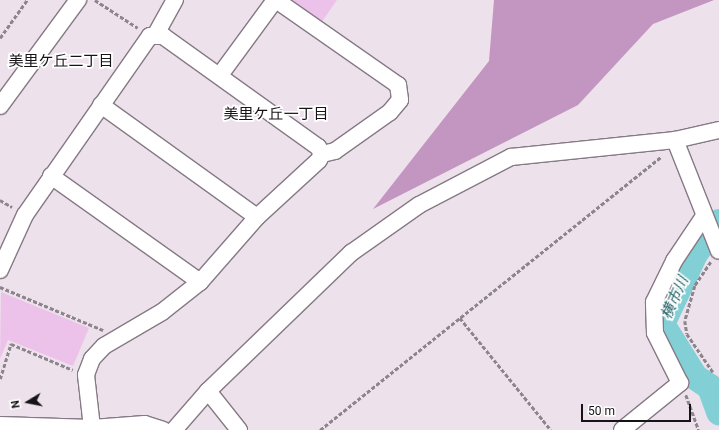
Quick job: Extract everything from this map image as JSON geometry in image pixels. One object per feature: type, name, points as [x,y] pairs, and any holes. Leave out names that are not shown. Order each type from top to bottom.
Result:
[{"type":"street","points":[[0,106],[78,0]]},
{"type":"street","points":[[0,270],[25,214],[101,105],[153,35],[175,0]]},
{"type":"street","points":[[92,428],[86,375],[92,359],[119,337],[162,312],[200,282],[257,217],[322,154],[335,151],[390,112],[400,100],[398,85],[276,0],[220,75]]},
{"type":"street","points":[[153,35],[220,75],[318,147],[322,154]]},
{"type":"street","points":[[101,105],[257,217]]},
{"type":"street","points":[[174,430],[208,391],[351,253],[426,202],[511,157],[676,141],[719,130]]},
{"type":"street","points":[[676,141],[704,217],[719,250]]},
{"type":"street","points":[[51,176],[200,282]]},
{"type":"street","points":[[622,430],[680,382],[655,333],[654,302],[674,261],[704,217]]},
{"type":"street","points":[[208,391],[240,430]]},
{"type":"street","points":[[0,425],[92,428],[145,424],[163,430]]},
{"type":"path","points":[[0,38],[27,0]]},
{"type":"path","points":[[95,0],[153,35]]},
{"type":"path","points":[[320,430],[635,181],[676,141]]},
{"type":"path","points":[[713,372],[688,334],[685,320],[695,286],[719,250]]},
{"type":"path","points":[[0,286],[119,337]]},
{"type":"path","points":[[460,318],[551,430]]},
{"type":"path","points":[[0,379],[11,344],[86,375]]},
{"type":"path","points":[[680,382],[696,414],[699,430]]},
{"type":"shaded area","points":[[288,0],[337,0],[321,23]]},
{"type":"shaded area","points":[[494,0],[714,0],[653,24],[578,105],[373,209],[489,61]]},
{"type":"shaded area","points":[[1,292],[89,328],[73,366],[8,340],[0,359]]},
{"type":"waterway","name":"横市川","points":[[719,222],[695,254],[662,324],[695,377],[710,387],[719,412]]},
{"type":"district","name":"美里ケ丘二丁目","points":[[61,62]]},
{"type":"district","name":"美里ケ丘一丁目","points":[[276,115]]}]
